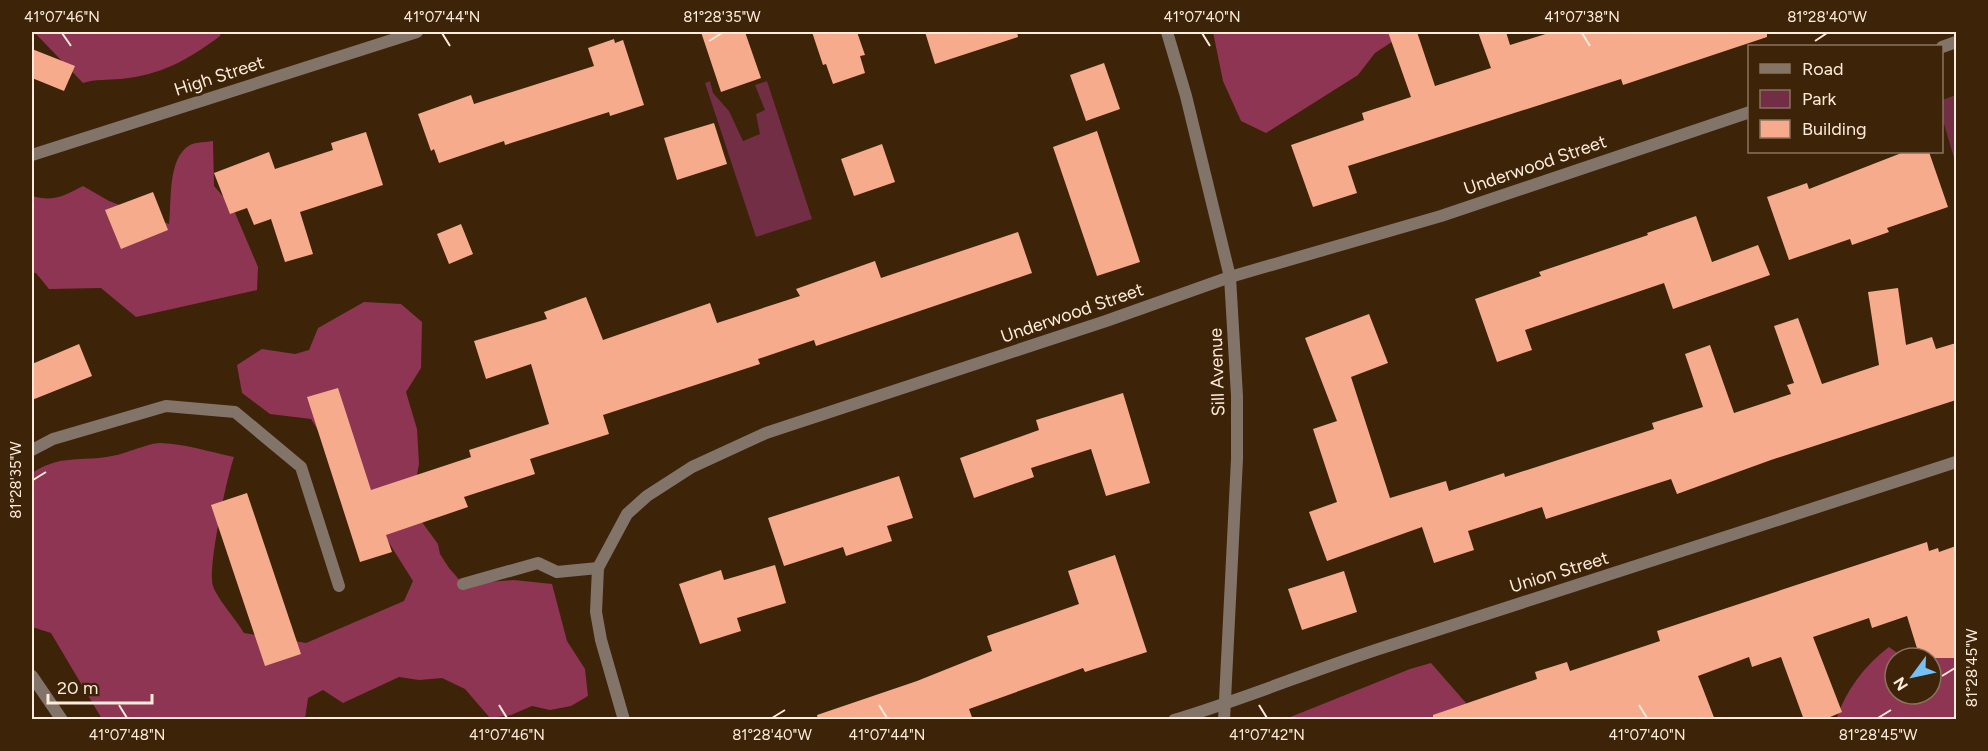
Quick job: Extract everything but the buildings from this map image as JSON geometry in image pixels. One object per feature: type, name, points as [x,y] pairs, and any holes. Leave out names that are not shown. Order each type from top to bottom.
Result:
[{"type":"street","name":"High Street","points":[[32,155],[417,32]]},
{"type":"street","name":"Sill Avenue","points":[[1167,32],[1186,96],[1230,277],[1237,396],[1237,459],[1224,720]]},
{"type":"street","name":"Underwood Street","points":[[624,720],[601,640],[596,612],[598,568],[627,514],[669,480],[766,433],[1106,321],[1230,277],[1441,216],[1748,112]]},
{"type":"street","points":[[32,450],[53,439],[166,406],[235,412],[301,467],[339,586]]},
{"type":"street","name":"Union Street","points":[[1174,720],[1223,705],[1352,658],[1738,535],[1956,462]]},
{"type":"street","points":[[463,584],[538,563],[557,572],[598,568]]},
{"type":"street","points":[[32,676],[62,720]]},
{"type":"green space","points":[[710,81],[713,93],[729,111],[743,141],[760,134],[756,114],[765,110],[755,85],[767,81],[812,219],[756,237],[705,83]]},
{"type":"green space","points":[[1956,95],[1956,165],[1943,120],[1943,100]]},
{"type":"shaded area","points":[[34,32],[221,32],[220,36],[197,52],[161,70],[135,77],[83,83]]},
{"type":"shaded area","points":[[1213,32],[1407,32],[1375,53],[1358,75],[1266,133],[1241,121],[1223,81]]},
{"type":"shaded area","points":[[213,141],[214,186],[233,208],[258,267],[257,290],[136,317],[101,288],[49,289],[36,273],[32,273],[32,196],[58,197],[83,186],[109,201],[169,224],[172,181],[177,160],[190,145]]},
{"type":"shaded area","points":[[364,302],[401,304],[422,322],[421,368],[406,392],[417,429],[419,464],[413,496],[416,514],[438,544],[440,554],[449,568],[463,584],[514,580],[552,584],[567,641],[585,669],[588,696],[571,706],[550,710],[532,706],[511,715],[490,718],[465,689],[442,678],[419,680],[399,677],[343,703],[323,690],[308,698],[305,719],[102,719],[51,633],[32,627],[32,473],[52,463],[112,456],[161,443],[234,457],[219,523],[212,576],[215,591],[244,633],[306,643],[404,601],[413,581],[311,419],[270,414],[242,393],[237,365],[262,349],[295,354],[309,350],[318,328]]},
{"type":"shaded area","points":[[1956,619],[1956,719],[1836,720],[1857,679],[1883,652],[1883,706],[1943,706],[1943,646],[1930,646]]},
{"type":"shaded area","points":[[1431,663],[1466,703],[1471,719],[1283,720],[1410,669]]}]
